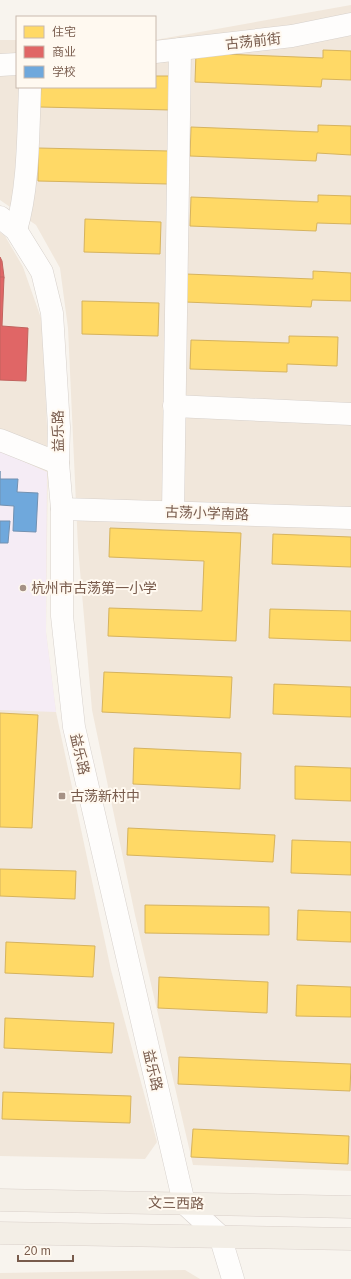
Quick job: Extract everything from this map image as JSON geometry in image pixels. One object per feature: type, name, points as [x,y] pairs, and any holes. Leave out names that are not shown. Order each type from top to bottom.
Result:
[{"type":"main road","name":"文三西路","points":[[0,1200],[351,1207]]},
{"type":"main road","points":[[0,1233],[351,1239]]},
{"type":"street","name":"古荡前街","points":[[156,52],[292,36],[351,24]]},
{"type":"street","points":[[173,512],[180,49]]},
{"type":"street","points":[[0,65],[16,64]]},
{"type":"street","points":[[8,223],[21,212],[29,126],[30,88]]},
{"type":"street","name":"益乐路","points":[[8,223],[42,272],[52,313],[59,427],[58,463],[62,509],[62,616],[74,728],[184,1204]]},
{"type":"street","points":[[174,406],[351,414]]},
{"type":"street","points":[[0,440],[58,463]]},
{"type":"street","name":"古荡小学南路","points":[[62,509],[351,518]]},
{"type":"street","points":[[184,1204],[220,1236],[233,1279]]},
{"type":"shaded area","points":[[351,5],[351,1171],[193,1165],[135,915],[92,710],[78,547],[68,328],[60,268],[36,225],[0,200],[0,40],[16,40],[16,88],[156,88],[156,40]]},
{"type":"shaded area","points":[[0,232],[5,236],[23,267],[42,321],[48,447],[46,632],[56,712],[111,970],[157,1142],[145,1159],[0,1156]]},
{"type":"shaded area","name":"杭州市古荡第一小学","points":[[0,451],[47,472],[46,632],[56,712],[0,710]]},
{"type":"shaded area","points":[[185,1270],[200,1279],[0,1279],[0,1273]]},
{"type":"building: 住宅","points":[[323,50],[351,51],[351,80],[322,79],[321,87],[195,82],[196,53],[323,58]]},
{"type":"building: 住宅","points":[[156,76],[171,76],[171,110],[40,107],[41,88],[156,88]]},
{"type":"building: 住宅","points":[[318,125],[351,126],[351,155],[317,153],[316,161],[190,156],[191,127],[318,132]]},
{"type":"building: 住宅","points":[[38,148],[169,151],[168,184],[38,181]]},
{"type":"building: 住宅","points":[[318,195],[351,196],[351,224],[317,223],[316,231],[190,226],[191,197],[318,202]]},
{"type":"building: 住宅","points":[[85,219],[161,222],[160,254],[84,252]]},
{"type":"building: 住宅","points":[[313,271],[351,273],[351,301],[312,300],[311,307],[185,302],[186,274],[313,279]]},
{"type":"building: 住宅","points":[[82,301],[159,303],[158,336],[82,334]]},
{"type":"building: 住宅","points":[[289,336],[338,337],[337,366],[287,364],[287,372],[190,369],[191,340],[289,343]]},
{"type":"building: 住宅","points":[[110,528],[241,533],[236,641],[108,636],[109,608],[202,611],[204,561],[109,557]]},
{"type":"building: 住宅","points":[[273,534],[351,537],[351,567],[272,564]]},
{"type":"building: 住宅","points":[[270,609],[351,611],[351,641],[269,638]]},
{"type":"building: 住宅","points":[[104,672],[232,677],[230,718],[102,712]]},
{"type":"building: 住宅","points":[[274,684],[351,687],[351,717],[273,714]]},
{"type":"building: 住宅","points":[[0,713],[38,715],[32,828],[0,827]]},
{"type":"building: 住宅","points":[[134,748],[241,753],[240,789],[133,784]]},
{"type":"building: 住宅","points":[[295,766],[351,768],[351,801],[295,799]]},
{"type":"building: 住宅","points":[[128,828],[275,835],[273,862],[127,855]]},
{"type":"building: 住宅","points":[[292,840],[351,842],[351,875],[291,873]]},
{"type":"building: 住宅","points":[[0,869],[76,871],[75,899],[0,896]]},
{"type":"building: 住宅","points":[[145,905],[269,907],[269,935],[145,933]]},
{"type":"building: 住宅","points":[[298,910],[351,912],[351,942],[297,940]]},
{"type":"building: 住宅","points":[[6,942],[95,946],[93,977],[5,973]]},
{"type":"building: 住宅","points":[[159,977],[268,982],[267,1013],[158,1008]]},
{"type":"building: 住宅","points":[[297,985],[351,987],[351,1017],[296,1016]]},
{"type":"building: 住宅","points":[[5,1018],[114,1023],[112,1053],[4,1048]]},
{"type":"building: 住宅","points":[[179,1057],[351,1064],[350,1091],[178,1084]]},
{"type":"building: 住宅","points":[[3,1092],[131,1096],[130,1123],[2,1119]]},
{"type":"building: 住宅","points":[[193,1129],[349,1136],[348,1164],[191,1157]]},
{"type":"building: 商业","points":[[0,257],[4,277],[0,295]]},
{"type":"building: 商业","points":[[0,277],[4,277],[2,326],[28,328],[26,381],[0,380]]},
{"type":"building: 学校","points":[[0,479],[18,479],[17,492],[38,493],[36,532],[13,531],[14,506],[0,505]]},
{"type":"building: 学校","points":[[0,521],[10,521],[8,543],[0,543]]},
{"type":"place","name":"杭州市古荡第一小学","points":[[23,588]]},
{"type":"place","name":"古荡新村中","points":[[62,796]]}]
